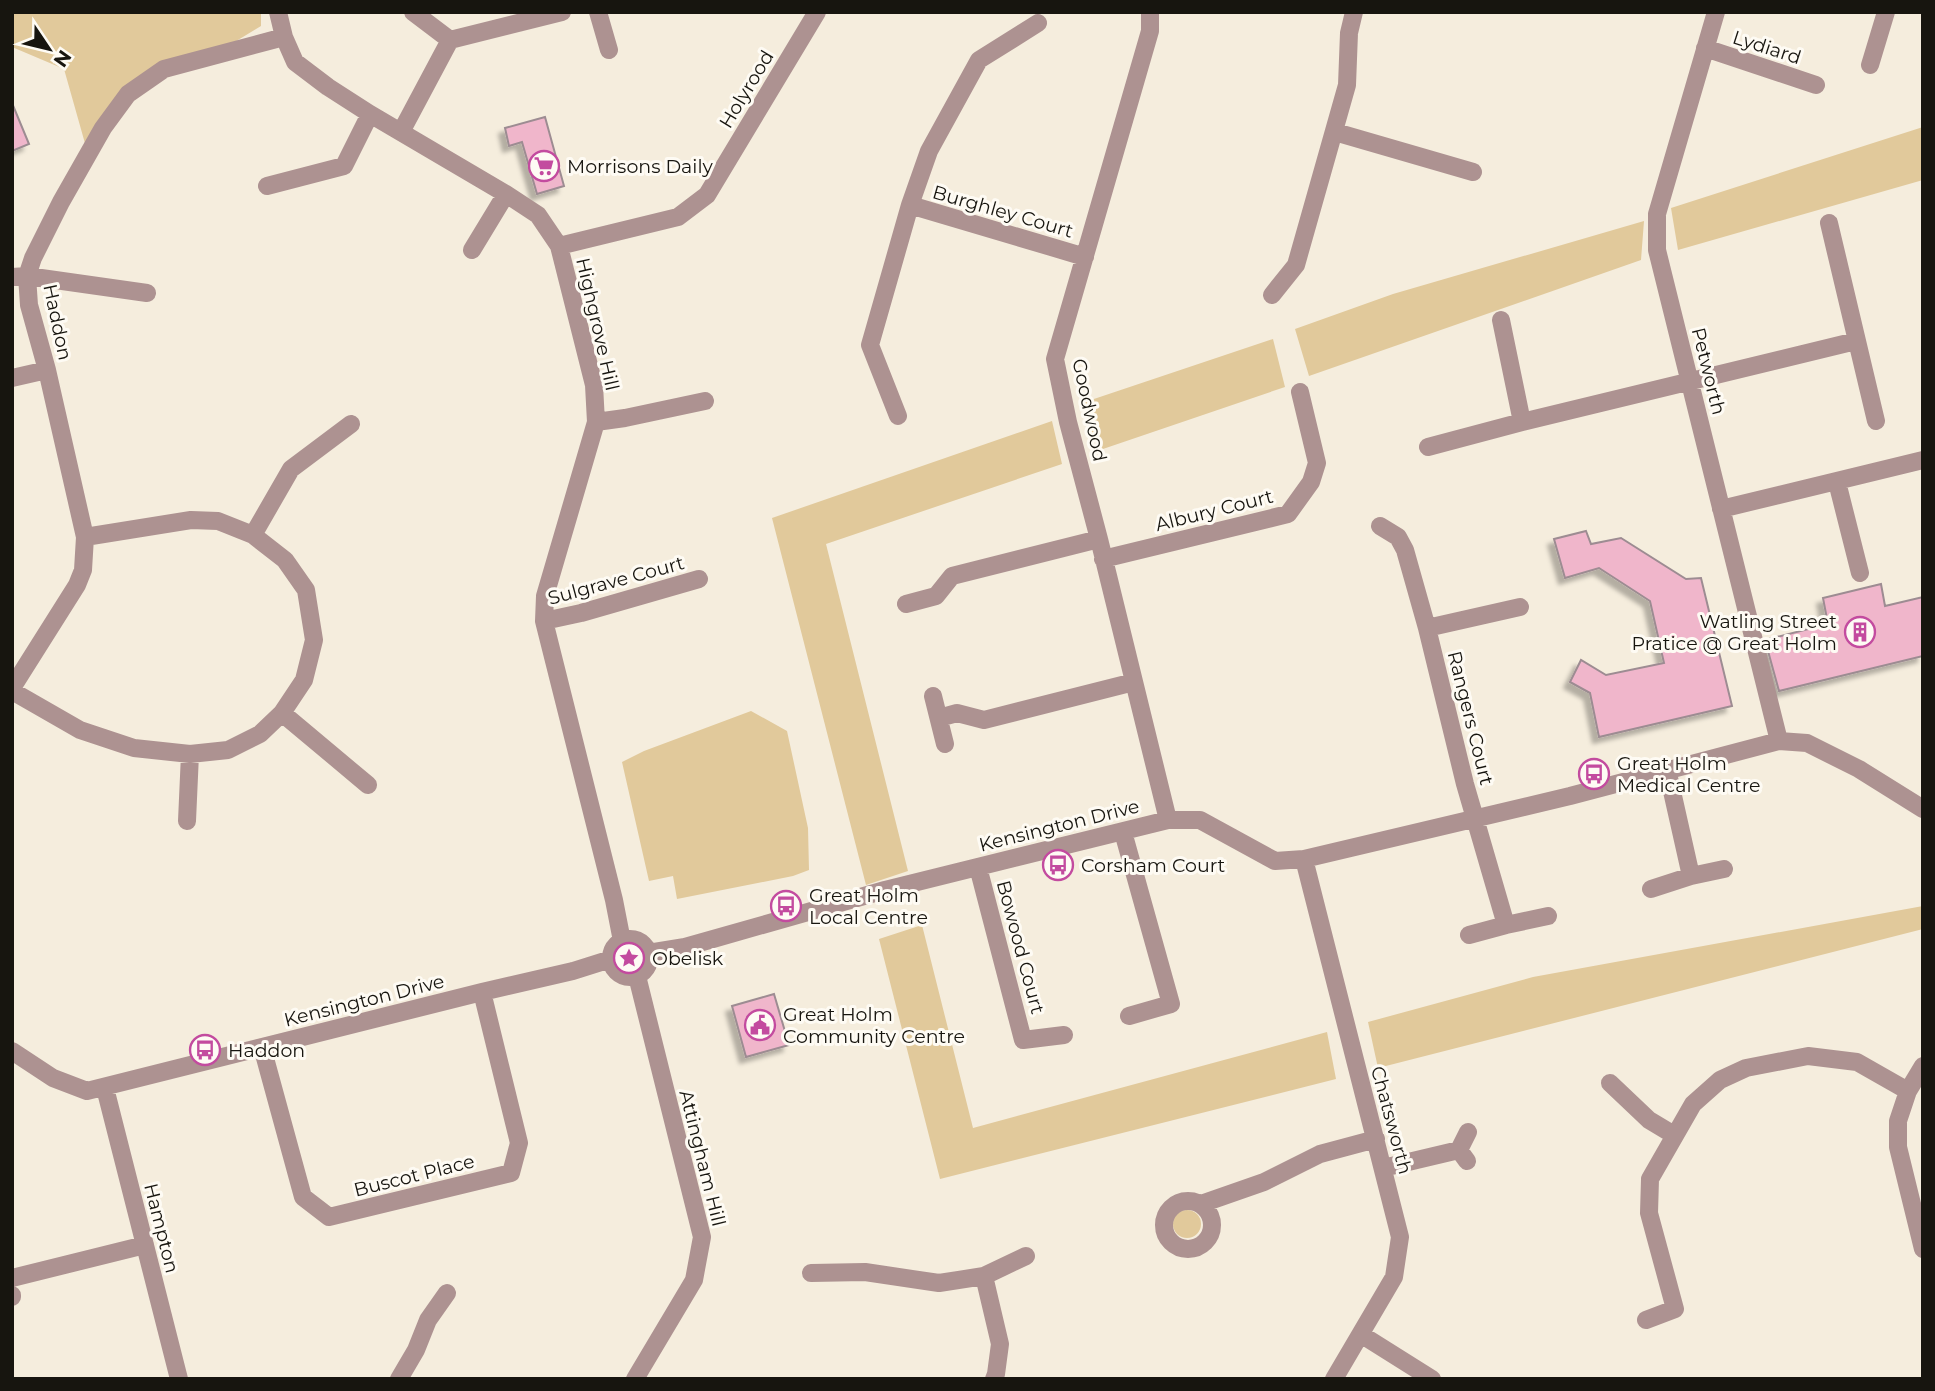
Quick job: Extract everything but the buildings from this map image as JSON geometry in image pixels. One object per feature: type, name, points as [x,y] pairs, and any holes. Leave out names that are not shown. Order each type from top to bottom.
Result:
[{"type":"street","name":"Highgrove Hill","points":[[278,12],[295,62],[370,114],[538,215],[559,246],[594,385],[596,422],[545,596],[544,621],[622,941]]},
{"type":"street","points":[[413,12],[450,40]]},
{"type":"street","points":[[401,132],[450,40],[562,12]]},
{"type":"street","points":[[598,12],[609,50]]},
{"type":"street","name":"Holyrood","points":[[559,246],[678,218],[707,195],[817,12]]},
{"type":"street","name":"Goodwood","points":[[1150,12],[1150,31],[1055,359],[1068,422],[1168,820]]},
{"type":"street","points":[[1272,295],[1296,265],[1335,132],[1347,85],[1349,33],[1354,12]]},
{"type":"street","name":"Petworth","points":[[1716,12],[1657,214],[1657,250],[1779,741]]},
{"type":"street","points":[[1870,65],[1886,12]]},
{"type":"street","name":"Burghley Court","points":[[898,416],[870,345],[910,205],[929,150],[979,60],[1038,23]]},
{"type":"street","name":"Haddon","points":[[12,690],[78,585],[83,570],[85,537],[47,370],[20,276],[33,258],[103,128],[128,94],[164,69],[285,37]]},
{"type":"street","name":"Lydiard","points":[[1706,48],[1816,85]]},
{"type":"street","points":[[267,186],[344,166],[370,114]]},
{"type":"street","points":[[1335,132],[1473,172]]},
{"type":"street","points":[[472,250],[506,194]]},
{"type":"street","name":"Burghley Court","points":[[910,205],[1085,257]]},
{"type":"street","points":[[1829,223],[1876,421]]},
{"type":"street","points":[[20,276],[147,293]]},
{"type":"street","points":[[1501,320],[1522,422]]},
{"type":"street","points":[[1428,447],[1856,341]]},
{"type":"street","points":[[12,378],[47,370]]},
{"type":"street","name":"Albury Court","points":[[1103,559],[1288,514],[1311,482],[1317,463],[1300,392]]},
{"type":"street","points":[[596,422],[705,401]]},
{"type":"street","points":[[253,535],[291,469],[351,424]]},
{"type":"street","points":[[1721,509],[1923,460]]},
{"type":"street","points":[[1836,482],[1860,573]]},
{"type":"street","points":[[12,690],[80,730],[134,748],[190,754],[228,750],[260,734],[282,713],[304,680],[314,640],[306,590],[285,560],[253,535],[218,521],[191,520],[85,537]]},
{"type":"street","name":"Rangers Court","points":[[1380,526],[1398,537],[1405,550],[1475,818]]},
{"type":"street","points":[[906,604],[936,596],[952,576],[1099,539]]},
{"type":"street","name":"Sulgrave Court","points":[[544,621],[699,579]]},
{"type":"street","points":[[1427,628],[1520,607]]},
{"type":"street","points":[[939,718],[957,713],[984,720],[1134,682]]},
{"type":"street","points":[[933,696],[945,744]]},
{"type":"street","points":[[282,713],[368,785]]},
{"type":"street","name":"Kensington Drive","points":[[648,953],[685,947],[885,890],[1168,820],[1200,820],[1275,861],[1304,859],[1570,796],[1779,741],[1807,743],[1859,769],[1923,809]]},
{"type":"street","points":[[187,821],[190,754]]},
{"type":"street","points":[[1667,769],[1691,876]]},
{"type":"street","points":[[1475,818],[1506,925]]},
{"type":"street","points":[[1123,832],[1171,1004],[1129,1016]]},
{"type":"street","name":"Chatsworth","points":[[1304,859],[1401,1237],[1394,1278],[1334,1379]]},
{"type":"street","name":"Bowood Court","points":[[978,867],[1023,1040],[1063,1035]]},
{"type":"street","points":[[1651,889],[1724,869]]},
{"type":"street","points":[[1469,934],[1548,916]]},
{"type":"street","points":[[635,940],[645,947],[648,953],[648,964],[637,976],[631,977],[615,970],[611,959],[614,948],[622,941],[635,940]]},
{"type":"street","name":"Kensington Drive","points":[[12,1051],[53,1078],[87,1091],[573,971],[611,959]]},
{"type":"street","name":"Attingham Hill","points":[[635,1379],[694,1280],[702,1237],[637,976]]},
{"type":"street","name":"Buscot Place","points":[[262,1047],[303,1197],[330,1217],[485,1179],[511,1172],[519,1143],[482,992]]},
{"type":"street","points":[[1646,1320],[1675,1309],[1648,1213],[1650,1178],[1693,1104],[1720,1080],[1746,1068],[1808,1056],[1857,1062],[1908,1091]]},
{"type":"street","points":[[1923,1066],[1908,1091],[1898,1121],[1898,1147],[1923,1249]]},
{"type":"street","points":[[1610,1083],[1649,1120],[1674,1135]]},
{"type":"street","name":"Hampton","points":[[105,1088],[179,1379]]},
{"type":"street","points":[[1383,1168],[1463,1155],[1468,1132]]},
{"type":"street","points":[[1202,1204],[1264,1182],[1320,1154],[1376,1139]]},
{"type":"street","points":[[12,1278],[145,1245]]},
{"type":"street","points":[[811,1273],[865,1272],[939,1283],[984,1276],[1026,1256]]},
{"type":"street","points":[[984,1276],[1000,1344],[994,1379]]},
{"type":"street","points":[[399,1379],[428,1321],[447,1293]]},
{"type":"street","points":[[1362,1335],[1432,1379]]},
{"type":"shaded area","points":[[12,12],[261,12],[261,26],[215,54],[128,94],[88,154],[64,69],[12,47]]},
{"type":"shaded area","points":[[1923,127],[1923,180],[1678,250],[1671,208]]},
{"type":"shaded area","points":[[1644,221],[1641,260],[1309,376],[1295,329],[1393,294]]},
{"type":"shaded area","points":[[1273,339],[1285,387],[1100,450],[1079,404]]},
{"type":"shaded area","points":[[1052,421],[1062,464],[826,544],[908,871],[866,885],[772,518]]},
{"type":"shaded area","points":[[751,711],[787,731],[808,828],[809,870],[793,876],[677,899],[673,876],[649,881],[622,762],[644,751]]},
{"type":"shaded area","points":[[1923,906],[1923,929],[1378,1068],[1368,1022],[1533,977]]},
{"type":"shaded area","points":[[922,925],[973,1128],[1327,1032],[1336,1079],[940,1179],[879,939]]},
{"type":"shaded area","points":[[1187,1210],[1197,1214],[1201,1224],[1197,1234],[1187,1238],[1177,1234],[1173,1224],[1177,1214]]},
{"type":"place","name":"Morrisons Daily","points":[[544,166]]},
{"type":"place","name":"Watling Street Pratice @ Great Holm","points":[[1860,632]]},
{"type":"place","name":"Great Holm Medical Centre","points":[[1594,774]]},
{"type":"place","name":"Corsham Court","points":[[1058,865]]},
{"type":"place","name":"Great Holm Local Centre","points":[[786,906]]},
{"type":"place","name":"Obelisk","points":[[629,958]]},
{"type":"place","name":"Great Holm Community Centre","points":[[760,1025]]},
{"type":"place","name":"Haddon","points":[[205,1050]]}]
